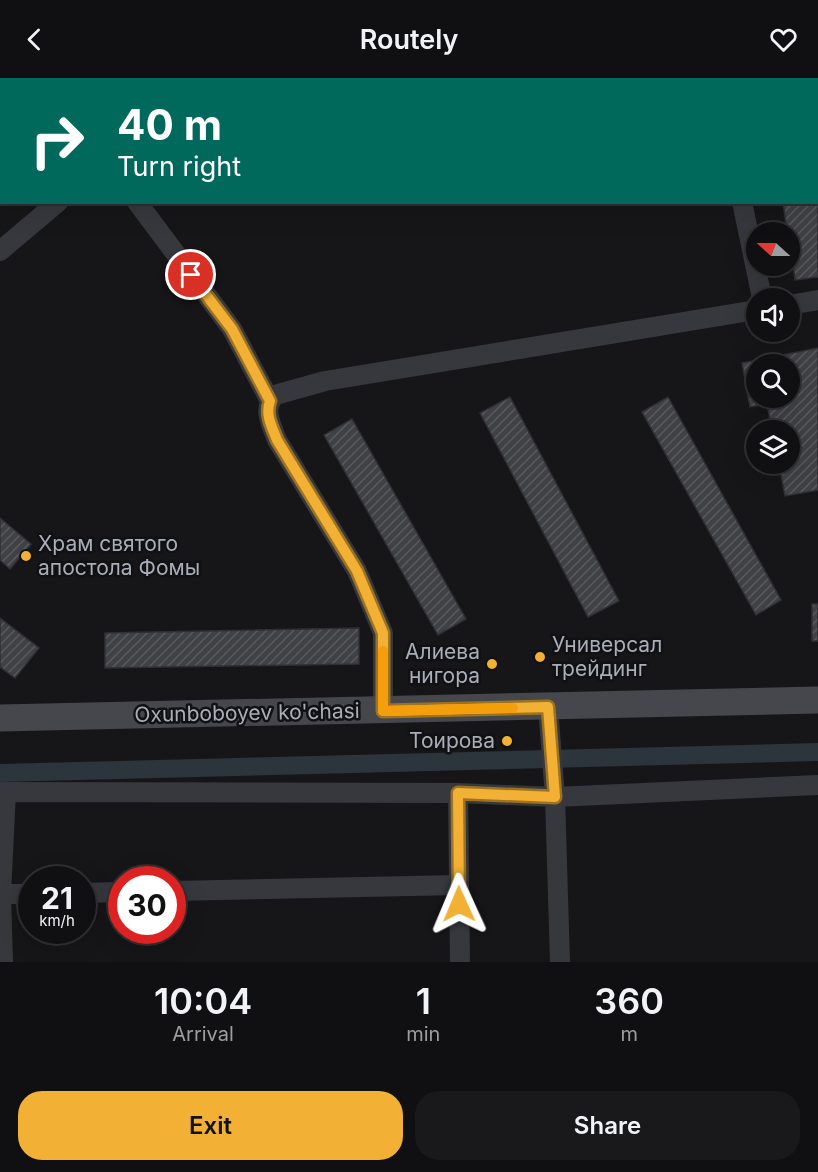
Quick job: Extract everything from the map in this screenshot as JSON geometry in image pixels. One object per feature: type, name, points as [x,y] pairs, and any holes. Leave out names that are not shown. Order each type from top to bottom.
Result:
[{"type":"main road","name":"Oxunboboyev ko'chasi","points":[[0,718],[818,700]]},
{"type":"street","points":[[0,251],[56,204]]},
{"type":"street","points":[[138,204],[232,329],[270,401]]},
{"type":"street","points":[[742,204],[760,288]]},
{"type":"street","points":[[800,303],[818,300]]},
{"type":"street","points":[[383,711],[383,633],[357,571],[277,440],[267,408],[275,395],[326,381],[746,312]]},
{"type":"street","points":[[548,707],[554,788],[560,962]]},
{"type":"street","points":[[3,962],[1,894],[3,792],[458,793],[554,788],[818,785]]},
{"type":"street","points":[[458,793],[460,962]]},
{"type":"street","points":[[186,891],[459,885]]},
{"type":"street","points":[[1,894],[18,894]]},
{"type":"building","points":[[783,204],[818,204],[818,277],[795,280],[794,276],[800,276],[800,222],[786,222]]},
{"type":"building","points":[[818,348],[818,490],[785,496],[781,474],[800,474],[800,420],[770,420],[768,408],[800,408],[800,354],[788,354]]},
{"type":"building","points":[[746,362],[746,385],[742,363]]},
{"type":"building","points":[[510,397],[619,601],[588,617],[480,413]]},
{"type":"building","points":[[668,397],[781,600],[756,615],[642,412]]},
{"type":"building","points":[[352,419],[466,619],[438,635],[324,435]]},
{"type":"building","points":[[0,518],[31,544],[10,569],[0,560]]},
{"type":"building","points":[[812,604],[818,604],[818,641],[812,641]]},
{"type":"building","points":[[0,618],[39,648],[15,678],[0,667]]},
{"type":"building","points":[[359,628],[359,664],[105,668],[105,633]]},
{"type":"waterway","points":[[0,773],[818,752]]},
{"type":"slow traffic","points":[[383,651],[383,711],[513,708]]},
{"type":"place","name":"Храм святого апостола Фомы","points":[[26,556]]},
{"type":"place","name":"Универсал трейдинг","points":[[540,657]]},
{"type":"place","name":"Алиева нигора","points":[[492,664]]},
{"type":"place","name":"Тоирова","points":[[507,741]]},
{"type":"route","points":[[191,275],[232,329],[270,401],[267,408],[277,440],[357,571],[383,633],[383,711],[548,707],[555,797],[458,793],[459,904]]}]
